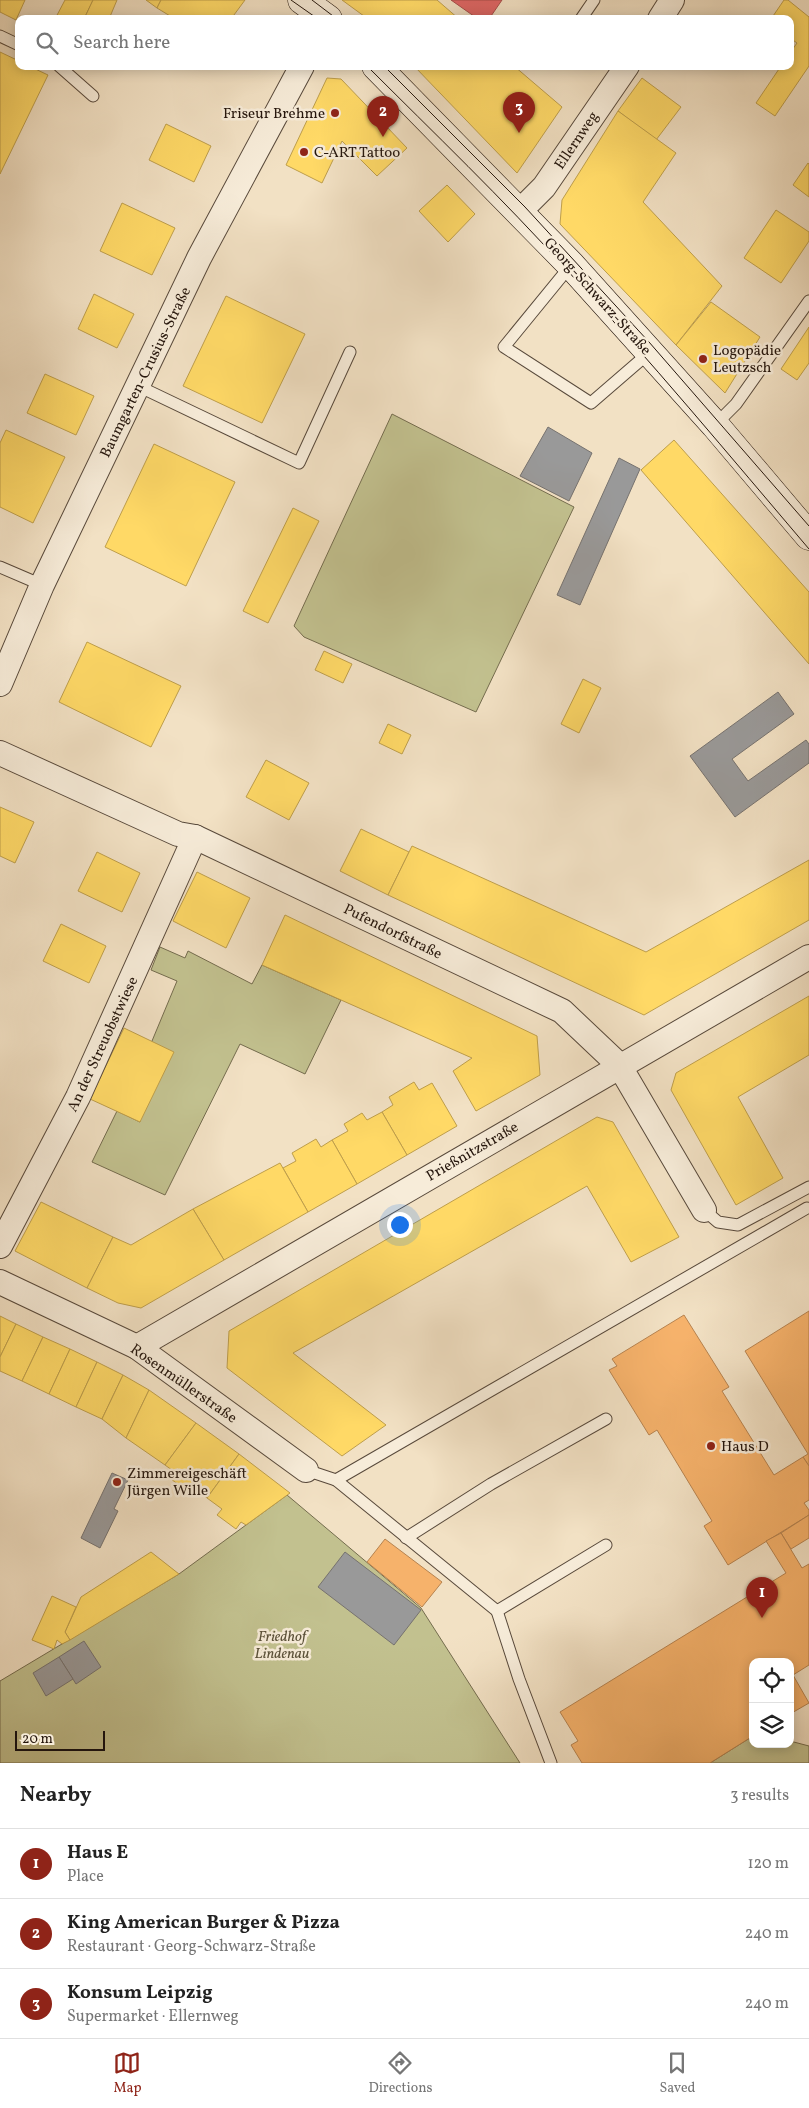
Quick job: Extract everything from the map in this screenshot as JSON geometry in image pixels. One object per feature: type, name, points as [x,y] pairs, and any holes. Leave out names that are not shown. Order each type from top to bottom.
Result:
[{"type":"street","points":[[302,0],[323,15]]},
{"type":"street","name":"Baumgarten-Crusius-Straße","points":[[0,684],[42,586],[200,258],[300,70]]},
{"type":"street","name":"Georg-Schwarz-Straße","points":[[380,70],[571,265],[714,424],[809,536]]},
{"type":"street","name":"Ellernweg","points":[[520,211],[544,187],[624,70]]},
{"type":"street","name":"Pufendorfstraße","points":[[0,753],[178,834],[195,838],[562,1011],[619,1065],[704,1210]]},
{"type":"street","name":"An der Streuobstwiese","points":[[0,1246],[78,1097],[195,838]]},
{"type":"street","name":"Prießnitzstraße","points":[[137,1347],[619,1065],[809,957]]},
{"type":"street","name":"Rosenmüllerstraße","points":[[0,1282],[137,1347],[306,1470]]},
{"type":"lane","points":[[584,15],[594,0]]},
{"type":"lane","points":[[0,36],[15,43]]},
{"type":"lane","points":[[64,70],[93,96]]},
{"type":"lane","points":[[571,265],[504,347],[591,403],[650,352]]},
{"type":"lane","points":[[714,424],[736,404],[809,301]]},
{"type":"lane","points":[[138,386],[299,463],[350,352]]},
{"type":"lane","points":[[0,567],[42,586]]},
{"type":"lane","points":[[704,1210],[718,1222],[738,1225],[809,1187]]},
{"type":"lane","points":[[336,1480],[807,1208]]},
{"type":"lane","points":[[406,1538],[491,1484],[606,1419]]},
{"type":"lane","points":[[306,1470],[336,1480],[497,1611],[519,1679],[551,1763]]},
{"type":"lane","points":[[497,1611],[606,1545]]},
{"type":"green space","points":[[392,414],[574,507],[476,712],[304,637],[294,626]]},
{"type":"green space","points":[[160,947],[185,958],[188,951],[252,984],[262,965],[341,1000],[305,1074],[240,1044],[165,1195],[92,1162],[117,1111],[140,1122],[152,1041],[177,981],[151,970]]},
{"type":"green space","name":"Friedhof Lindenau","points":[[287,1495],[421,1608],[520,1763],[0,1763],[0,1681],[179,1574]]},
{"type":"green space","points":[[749,1739],[749,1748],[794,1748],[794,1742],[809,1746],[809,1763],[710,1763]]},
{"type":"building: Homes","points":[[0,0],[25,0],[18,15],[15,15],[15,20],[0,12]]},
{"type":"building: Homes","points":[[65,0],[93,0],[86,15],[57,15]]},
{"type":"building: Homes","points":[[93,0],[117,0],[111,15],[86,15]]},
{"type":"building: Homes","points":[[146,0],[161,0],[157,8]]},
{"type":"building: Homes","points":[[161,0],[245,0],[234,15],[168,15],[157,8]]},
{"type":"building: Homes","points":[[342,0],[437,0],[454,15],[363,15]]},
{"type":"building: Homes","points":[[784,0],[788,0],[809,17],[809,66],[775,116],[756,103],[778,70],[794,70],[794,47],[797,43],[794,41],[794,15],[774,15]]},
{"type":"building: Homes","points":[[0,52],[15,59],[15,70],[37,70],[48,75],[0,174]]},
{"type":"building: Homes","points":[[418,70],[519,70],[562,107],[517,173]]},
{"type":"building: Homes","points":[[327,78],[341,79],[407,148],[377,176],[342,141],[322,183],[286,165]]},
{"type":"building: Homes","points":[[642,78],[681,107],[656,140],[618,111]]},
{"type":"building: Homes","points":[[618,111],[676,153],[643,202],[722,286],[676,345],[560,224],[562,200]]},
{"type":"building: Homes","points":[[166,124],[211,146],[194,182],[149,160]]},
{"type":"building: Homes","points":[[809,164],[809,197],[793,185]]},
{"type":"building: Homes","points":[[447,185],[475,214],[448,242],[419,211]]},
{"type":"building: Homes","points":[[122,203],[175,228],[152,275],[100,251]]},
{"type":"building: Homes","points":[[776,210],[809,232],[809,241],[781,283],[744,258]]},
{"type":"building: Homes","points":[[94,294],[134,314],[117,348],[78,329]]},
{"type":"building: Homes","points":[[226,296],[305,334],[262,423],[183,386]]},
{"type":"building: Homes","points":[[711,302],[760,337],[725,393],[676,345]]},
{"type":"building: Homes","points":[[809,327],[809,363],[797,380],[781,369]]},
{"type":"building: Homes","points":[[45,374],[94,396],[76,435],[27,413]]},
{"type":"building: Homes","points":[[6,430],[65,457],[33,523],[0,507],[0,443]]},
{"type":"building: Homes","points":[[674,440],[809,592],[809,664],[641,470]]},
{"type":"building: Homes","points":[[154,444],[235,482],[186,586],[105,547]]},
{"type":"building: Homes","points":[[293,508],[319,521],[268,623],[243,611]]},
{"type":"building: Homes","points":[[87,642],[181,686],[151,747],[59,702]]},
{"type":"building: Homes","points":[[324,651],[352,664],[343,683],[315,670]]},
{"type":"building: Homes","points":[[583,679],[601,688],[579,733],[561,724]]},
{"type":"building: Homes","points":[[388,724],[411,735],[402,754],[379,743]]},
{"type":"building: Homes","points":[[266,760],[309,783],[289,820],[246,797]]},
{"type":"building: Homes","points":[[0,807],[34,822],[15,863],[0,856]]},
{"type":"building: Homes","points":[[361,829],[409,852],[388,895],[340,871]]},
{"type":"building: Homes","points":[[412,846],[646,952],[809,860],[809,920],[644,1015],[388,895]]},
{"type":"building: Homes","points":[[97,852],[140,873],[122,912],[78,891]]},
{"type":"building: Homes","points":[[197,872],[250,898],[226,948],[173,921]]},
{"type":"building: Homes","points":[[285,915],[537,1036],[540,1075],[476,1111],[453,1071],[472,1058],[262,965]]},
{"type":"building: Homes","points":[[61,924],[106,946],[89,983],[43,961]]},
{"type":"building: Homes","points":[[809,996],[809,1055],[738,1097],[783,1178],[736,1205],[671,1090],[676,1073]]},
{"type":"building: Homes","points":[[124,1028],[174,1052],[140,1122],[90,1099]]},
{"type":"building: Homes","points":[[414,1082],[419,1090],[432,1083],[457,1126],[407,1155],[382,1112],[393,1105],[389,1097]]},
{"type":"building: Homes","points":[[382,1112],[407,1155],[357,1184],[332,1140],[348,1131],[344,1124],[362,1113],[367,1120]]},
{"type":"building: Homes","points":[[597,1117],[613,1122],[679,1237],[631,1262],[587,1186],[293,1353],[386,1425],[342,1456],[227,1368],[229,1331]]},
{"type":"building: Homes","points":[[316,1139],[321,1147],[332,1140],[357,1184],[308,1212],[283,1168],[296,1161],[292,1153]]},
{"type":"building: Homes","points":[[280,1163],[308,1212],[224,1260],[193,1209]]},
{"type":"building: Homes","points":[[41,1202],[113,1237],[87,1288],[15,1251]]},
{"type":"building: Homes","points":[[193,1209],[224,1260],[141,1308],[118,1303],[87,1288],[113,1237],[131,1245]]},
{"type":"building: Homes","points":[[0,1316],[16,1324],[0,1357]]},
{"type":"building: Homes","points":[[16,1324],[43,1337],[22,1381],[0,1371],[0,1357]]},
{"type":"building: Homes","points":[[43,1337],[70,1349],[49,1394],[22,1381]]},
{"type":"building: Homes","points":[[70,1349],[97,1362],[76,1407],[49,1394]]},
{"type":"building: Homes","points":[[97,1362],[123,1375],[102,1419],[76,1407]]},
{"type":"building: Homes","points":[[123,1375],[149,1390],[126,1438],[102,1419]]},
{"type":"building: Homes","points":[[149,1390],[196,1423],[165,1465],[126,1438]]},
{"type":"building: Homes","points":[[196,1423],[239,1454],[207,1498],[196,1489],[192,1495],[171,1479],[176,1473],[165,1465]]},
{"type":"building: Homes","points":[[239,1454],[290,1493],[246,1525],[241,1522],[236,1529],[217,1515],[222,1509],[207,1498]]},
{"type":"building: Homes","points":[[151,1552],[179,1574],[70,1640],[65,1632],[81,1597]]},
{"type":"building: Homes","points":[[52,1596],[76,1607],[65,1632],[70,1640],[62,1644],[57,1640],[54,1649],[32,1640]]},
{"type":"building: Shops","points":[[451,0],[502,0],[492,15],[472,15]]},
{"type":"building: Health","points":[[809,1311],[809,1466],[803,1457],[808,1454],[745,1351]]},
{"type":"building: Health","name":"Haus D","points":[[684,1315],[729,1387],[722,1391],[774,1475],[803,1457],[809,1466],[809,1500],[804,1503],[809,1510],[809,1515],[728,1565],[704,1526],[712,1521],[657,1430],[649,1435],[609,1370],[617,1366],[612,1359]]},
{"type":"building: Health","points":[[809,1515],[809,1538],[791,1549],[781,1533]]},
{"type":"building: Health","points":[[781,1533],[802,1568],[809,1564],[809,1665],[794,1674],[794,1658],[749,1658],[749,1739],[710,1763],[582,1763],[571,1745],[578,1741],[560,1712],[786,1573],[766,1541]]},
{"type":"building: Health","points":[[385,1539],[442,1582],[422,1607],[367,1562]]},
{"type":"building: Health","points":[[794,1677],[809,1703],[794,1712]]},
{"type":"building: Industry","points":[[548,427],[592,453],[569,501],[520,476]]},
{"type":"building: Industry","points":[[619,458],[640,469],[580,605],[557,595]]},
{"type":"building: Industry","points":[[778,692],[794,714],[732,759],[748,781],[806,740],[809,744],[809,763],[735,817],[690,756]]},
{"type":"building: Industry","points":[[112,1473],[128,1480],[114,1509],[118,1511],[100,1548],[81,1538]]},
{"type":"building: Industry","points":[[345,1552],[421,1610],[394,1645],[318,1587]]},
{"type":"building: Industry","points":[[84,1641],[101,1667],[76,1684],[59,1657]]},
{"type":"building: Industry","points":[[59,1657],[73,1679],[46,1696],[33,1673]]},
{"type":"tram line","points":[[291,0],[312,15]]},
{"type":"tram line","points":[[312,0],[332,15]]},
{"type":"tram line","points":[[371,70],[493,192],[566,269],[659,373],[809,549]]},
{"type":"tram line","points":[[388,70],[525,207],[649,342],[809,526]]},
{"type":"place","name":"Friseur Brehme","points":[[335,113]]},
{"type":"place","name":"Konsum Leipzig","points":[[519,133]]},
{"type":"place","name":"King American Burger & Pizza","points":[[383,137]]},
{"type":"place","name":"C-ART Tattoo","points":[[304,152]]},
{"type":"place","name":"Logopädie Leutzsch","points":[[703,359]]},
{"type":"place","name":"Haus D","points":[[711,1446]]},
{"type":"place","name":"Zimmereigeschäft Jürgen Wille","points":[[117,1482]]},
{"type":"place","name":"Haus E","points":[[762,1618]]}]
